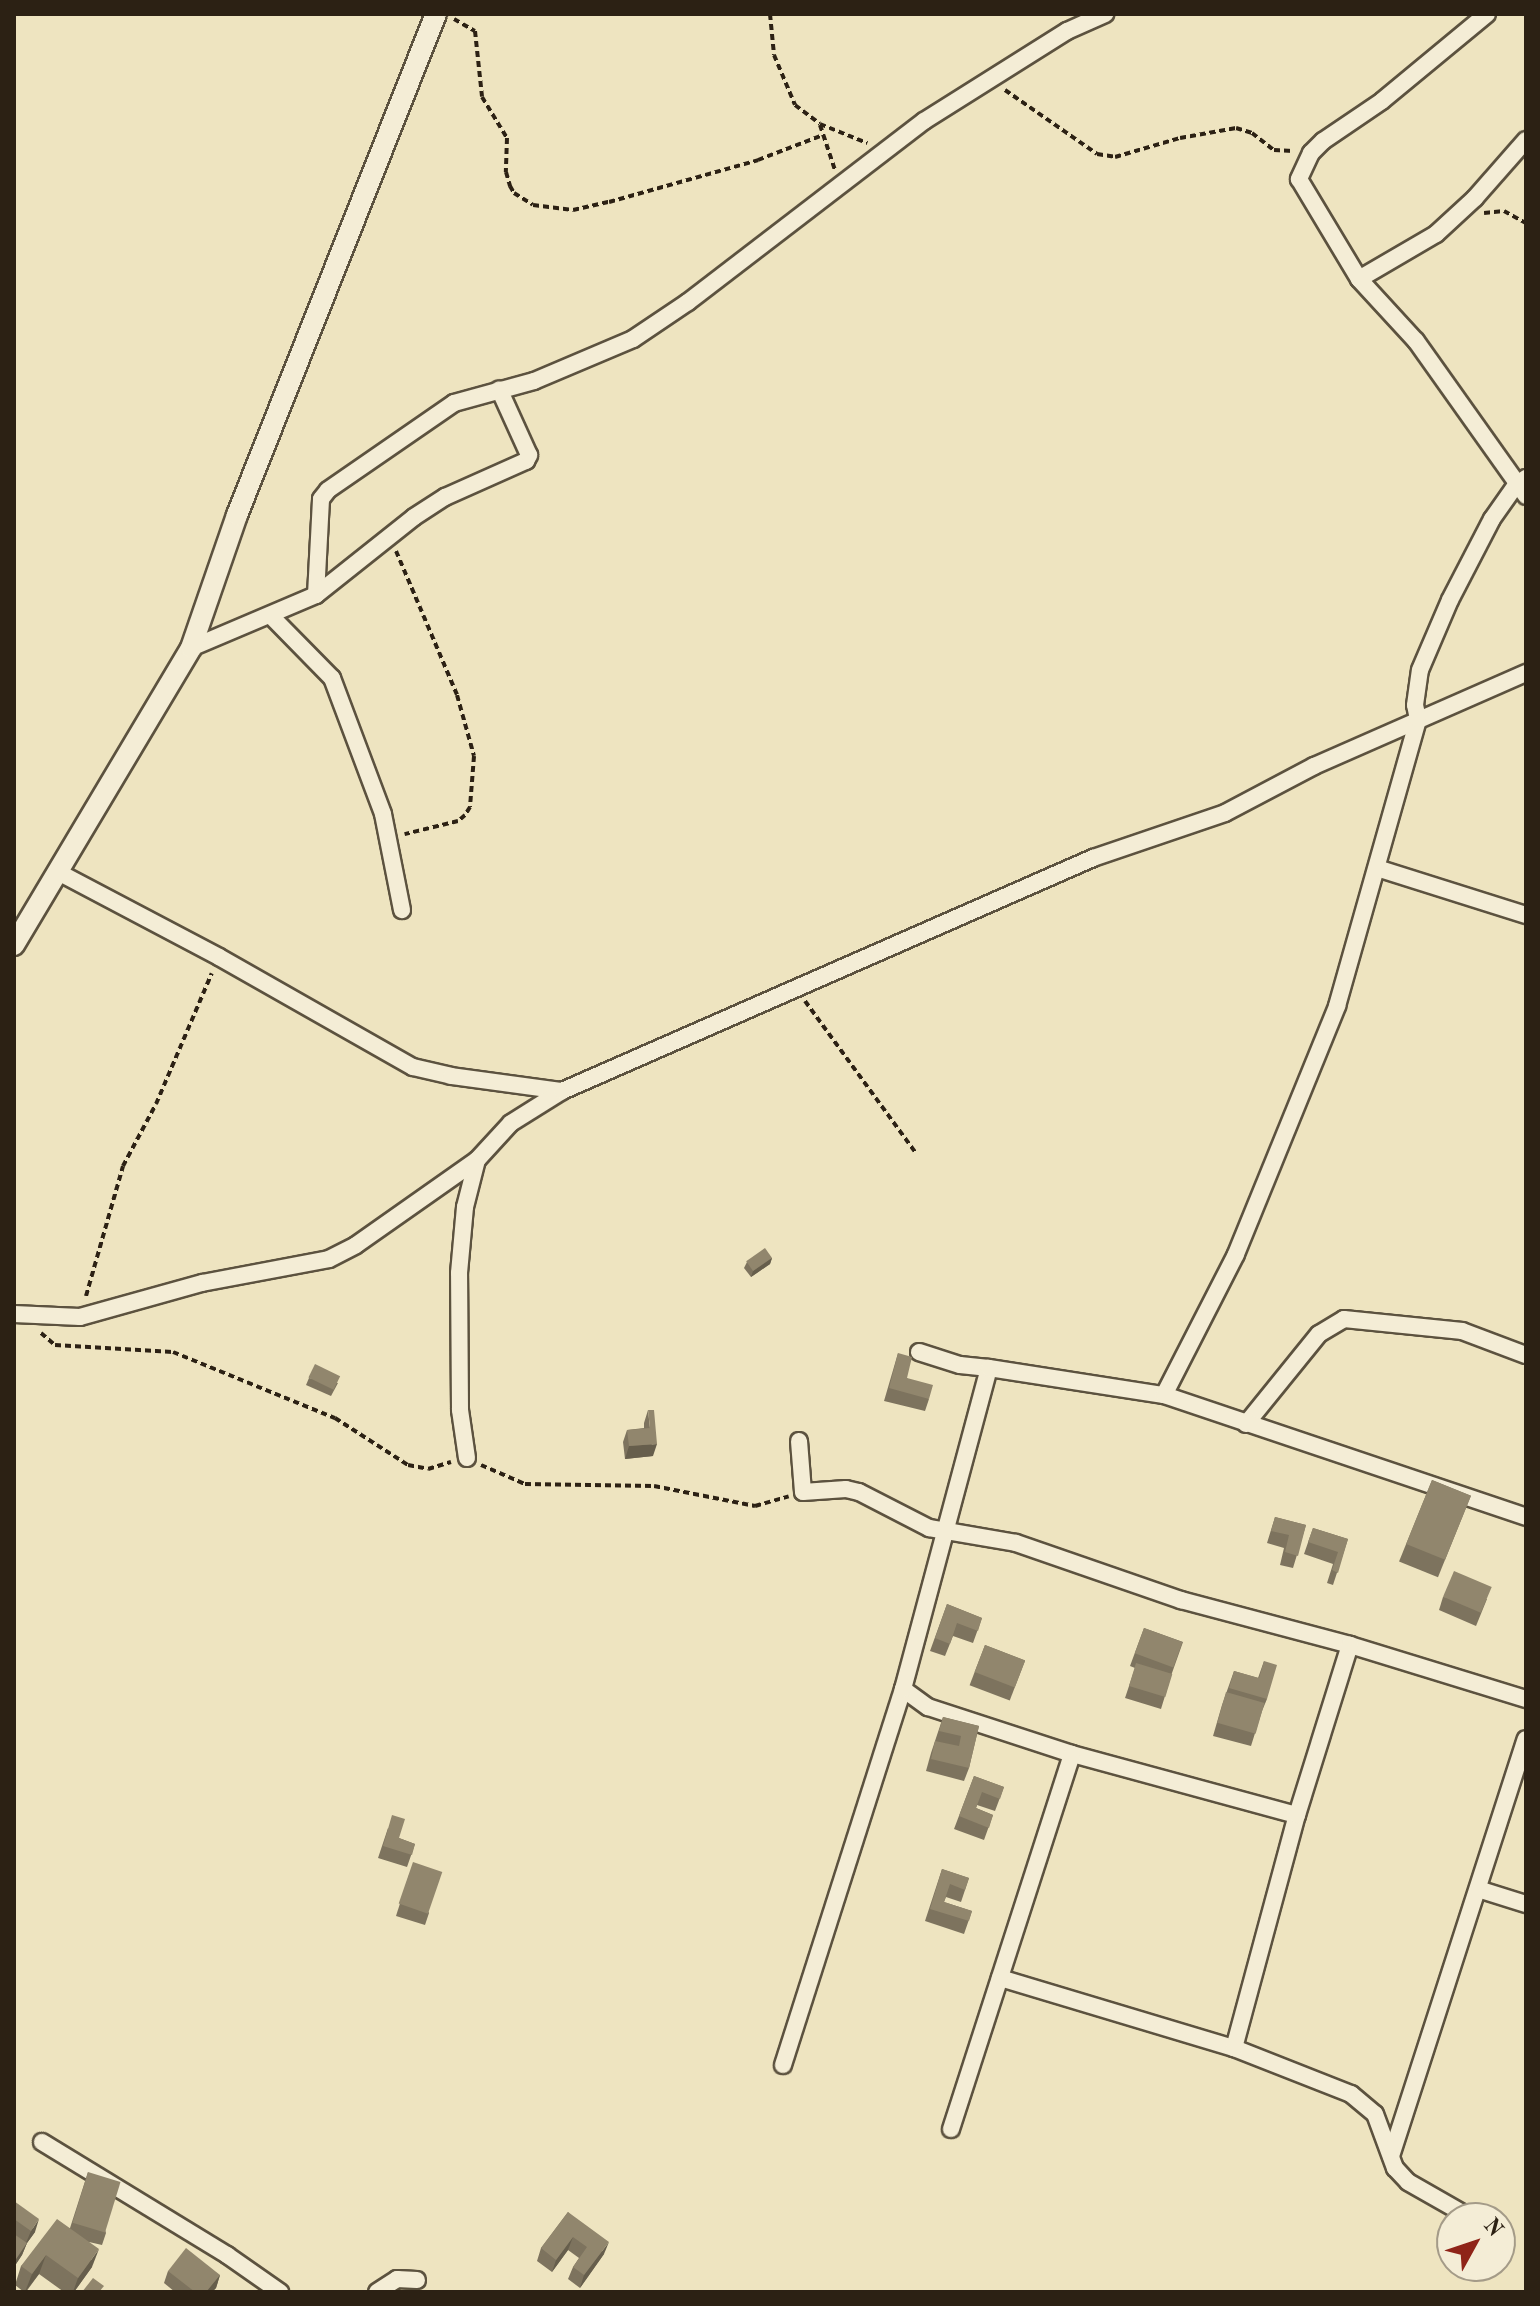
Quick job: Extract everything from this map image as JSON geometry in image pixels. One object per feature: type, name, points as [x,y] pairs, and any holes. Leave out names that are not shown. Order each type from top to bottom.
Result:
[{"type":"street","points":[[14,945],[191,648],[237,515],[436,14]]},
{"type":"street","points":[[316,595],[323,494],[454,403],[534,381],[633,339],[688,302],[883,151],[1067,31],[1105,14]]},
{"type":"street","points":[[1164,1395],[1215,1301],[1282,1149],[1337,1006],[1418,719],[1415,705],[1420,670],[1492,519],[1523,486],[1416,341],[1359,279],[1299,179],[1311,153],[1323,141],[1382,101],[1487,14]]},
{"type":"street","points":[[1359,279],[1436,234],[1464,210],[1526,140]]},
{"type":"street","points":[[191,648],[316,595],[445,497],[528,459],[499,389]]},
{"type":"street","points":[[271,616],[332,678],[383,814],[402,910]]},
{"type":"street","points":[[14,1314],[80,1317],[202,1283],[329,1259],[356,1245],[477,1160],[511,1123],[562,1091],[794,986],[1093,858],[1225,813],[1314,766],[1526,673]]},
{"type":"street","points":[[1377,868],[1526,915]]},
{"type":"street","points":[[58,872],[219,957],[413,1067],[451,1076],[562,1091]]},
{"type":"street","points":[[467,1458],[460,1410],[459,1273],[465,1207],[477,1160]]},
{"type":"street","points":[[1246,1424],[1319,1334],[1344,1319],[1462,1331],[1526,1355]]},
{"type":"street","points":[[919,1352],[960,1365],[1164,1395],[1526,1517]]},
{"type":"street","points":[[783,2065],[903,1689],[989,1368]]},
{"type":"street","points":[[799,1441],[803,1492],[846,1489],[859,1492],[929,1528],[947,1533],[976,1533],[1016,1543],[1181,1600],[1350,1645],[1526,1699]]},
{"type":"street","points":[[1234,2048],[1297,1815],[1350,1645]]},
{"type":"street","points":[[903,1689],[928,1707],[1072,1754],[1297,1815]]},
{"type":"street","points":[[1390,2160],[1526,1739]]},
{"type":"street","points":[[951,2129],[1072,1754]]},
{"type":"street","points":[[1478,1889],[1526,1904]]},
{"type":"street","points":[[1000,1978],[1234,2048],[1351,2094],[1365,2104],[1385,2135],[1390,2160],[1408,2182],[1443,2202]]},
{"type":"street","points":[[42,2142],[227,2255],[280,2292]]},
{"type":"street","points":[[377,2292],[397,2279],[417,2280]]},
{"type":"path","points":[[436,14],[463,21],[475,31],[482,97],[507,138],[506,172],[510,186],[514,193],[533,205],[573,210],[609,202],[745,165],[823,135]]},
{"type":"path","points":[[770,14],[774,55],[782,82],[795,105],[820,124],[883,151]]},
{"type":"path","points":[[990,79],[1097,154],[1115,157],[1180,138],[1236,128],[1252,133],[1274,150],[1290,152],[1323,141]]},
{"type":"path","points":[[820,124],[840,183]]},
{"type":"path","points":[[1464,210],[1504,211],[1526,223]]},
{"type":"path","points":[[388,838],[458,821],[465,815],[470,807],[474,756],[457,695],[390,538]]},
{"type":"path","points":[[80,1317],[123,1166],[156,1104],[219,957]]},
{"type":"path","points":[[794,986],[916,1153]]},
{"type":"path","points":[[37,1328],[44,1338],[55,1345],[173,1352],[210,1365],[349,1425],[417,1469],[467,1458],[525,1484],[654,1486],[755,1506],[803,1492]]},
{"type":"building","points":[[765,1248],[772,1258],[753,1271],[746,1261]]},
{"type":"building","points":[[898,1353],[912,1357],[907,1378],[933,1385],[929,1399],[889,1388]]},
{"type":"building","points":[[315,1364],[340,1376],[334,1390],[308,1377]]},
{"type":"building","points":[[648,1410],[654,1410],[657,1444],[629,1446],[627,1430],[650,1428]]},
{"type":"building","points":[[1432,1480],[1471,1496],[1445,1560],[1406,1544]]},
{"type":"building","points":[[1275,1517],[1306,1525],[1298,1556],[1285,1552],[1289,1535],[1271,1531]]},
{"type":"building","points":[[1313,1528],[1348,1539],[1338,1573],[1332,1570],[1338,1552],[1308,1542]]},
{"type":"building","points":[[1454,1571],[1492,1587],[1481,1613],[1443,1597]]},
{"type":"building","points":[[947,1604],[982,1618],[978,1631],[957,1623],[950,1644],[935,1638]]},
{"type":"building","points":[[1144,1628],[1183,1642],[1173,1667],[1135,1653]]},
{"type":"building","points":[[985,1645],[1025,1660],[1015,1687],[975,1672]]},
{"type":"building","points":[[1264,1661],[1277,1665],[1267,1699],[1229,1688],[1234,1671],[1259,1678]]},
{"type":"building","points":[[1136,1663],[1172,1674],[1165,1697],[1129,1686]]},
{"type":"building","points":[[1226,1692],[1264,1703],[1256,1734],[1217,1723]]},
{"type":"building","points":[[943,1717],[979,1726],[969,1768],[931,1759],[935,1741],[959,1746],[961,1736],[939,1731]]},
{"type":"building","points":[[974,1776],[1004,1787],[1000,1799],[982,1792],[976,1808],[993,1815],[989,1828],[959,1816]]},
{"type":"building","points":[[392,1815],[405,1819],[399,1838],[415,1844],[412,1855],[383,1846]]},
{"type":"building","points":[[413,1862],[442,1872],[428,1914],[399,1904]]},
{"type":"building","points":[[942,1869],[969,1878],[965,1890],[950,1884],[944,1902],[972,1911],[969,1921],[930,1909]]},
{"type":"building","points":[[88,2172],[121,2182],[105,2233],[73,2223]]},
{"type":"building","points":[[14,2201],[39,2219],[31,2231],[14,2219]]},
{"type":"building","points":[[568,2212],[609,2242],[584,2275],[573,2267],[587,2247],[573,2237],[556,2260],[541,2248]]},
{"type":"building","points":[[57,2219],[99,2249],[78,2278],[46,2255],[32,2274],[21,2266]]},
{"type":"building","points":[[14,2234],[27,2243],[14,2262]]},
{"type":"building","points":[[186,2248],[220,2275],[206,2292],[195,2292],[168,2271]]},
{"type":"building","points":[[93,2278],[104,2286],[99,2292],[82,2292]]}]
